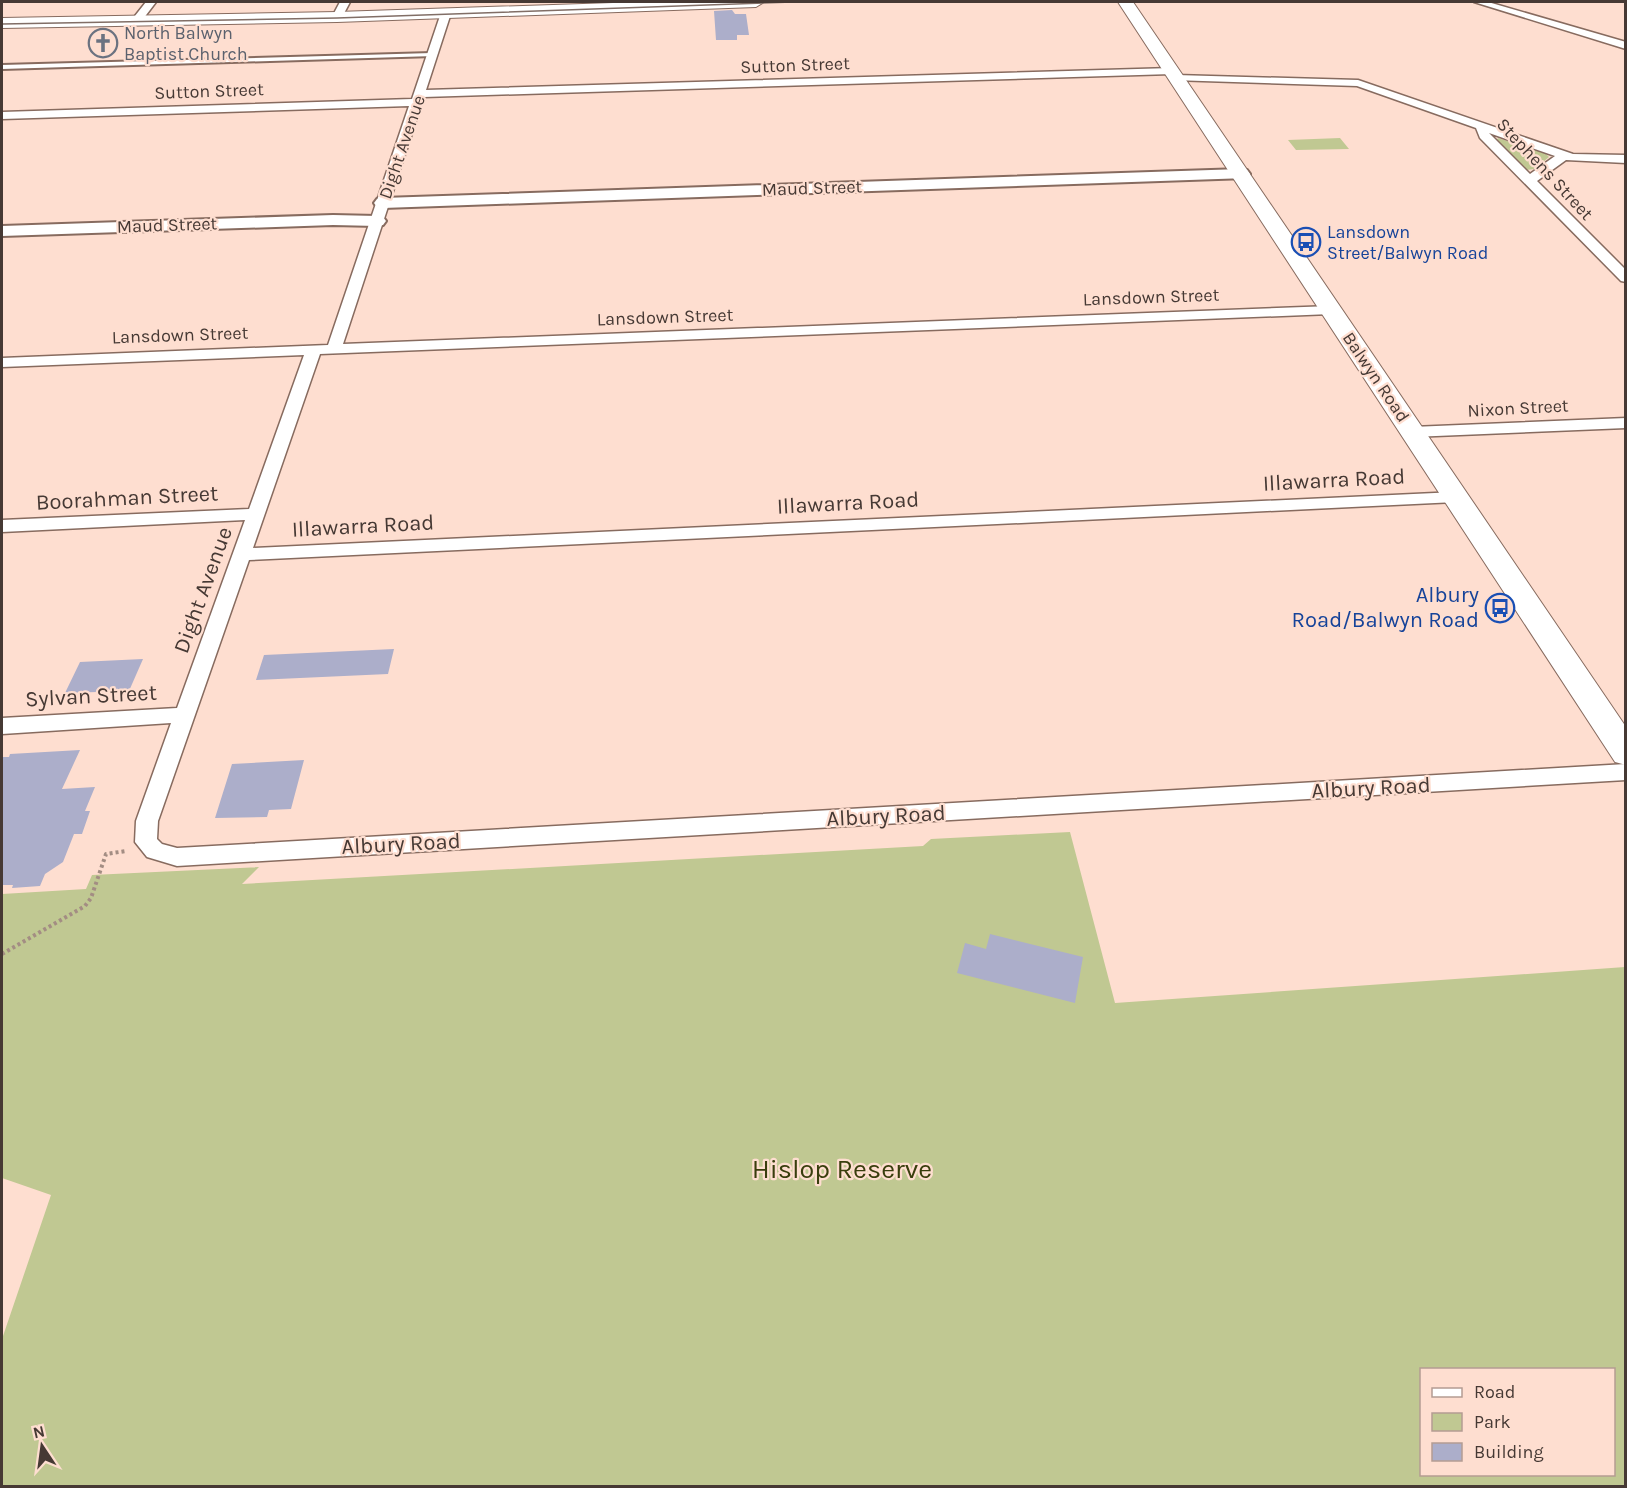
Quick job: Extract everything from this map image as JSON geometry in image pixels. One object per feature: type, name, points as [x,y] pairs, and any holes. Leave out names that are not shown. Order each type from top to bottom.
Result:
[{"type":"main road","points":[[2,23],[337,17],[546,6],[756,2]]},
{"type":"main road","name":"Balwyn Road","points":[[1126,2],[1626,753]]},
{"type":"street","points":[[136,21],[151,2]]},
{"type":"street","points":[[337,17],[345,2]]},
{"type":"street","points":[[1479,2],[1626,46]]},
{"type":"street","name":"Dight Avenue","points":[[334,349],[446,13]]},
{"type":"street","name":"Sutton Street","points":[[2,115],[418,98],[1174,74]]},
{"type":"street","name":"Stephens Street","points":[[1174,74],[1358,83],[1481,126],[1484,135],[1626,278]]},
{"type":"street","points":[[1481,126],[1563,156],[1592,160],[1626,159]]},
{"type":"street","points":[[1529,181],[1563,156]]},
{"type":"street","name":"Maud Street","points":[[2,231],[333,220],[380,213],[1241,174]]},
{"type":"street","name":"Lansdown Street","points":[[2,362],[1331,310]]},
{"type":"street","name":"Dight Avenue","points":[[149,846],[146,842],[147,821],[314,350]]},
{"type":"street","name":"Nixon Street","points":[[1412,432],[1626,423]]},
{"type":"street","name":"Illawarra Road","points":[[243,554],[1456,497]]},
{"type":"street","name":"Boorahman Street","points":[[2,526],[255,514]]},
{"type":"street","name":"Sylvan Street","points":[[2,726],[184,715]]},
{"type":"street","name":"Albury Road","points":[[149,846],[164,855],[177,857],[1626,772]]},
{"type":"lane","points":[[2,67],[432,55]]},
{"type":"path","points":[[2,954],[85,906],[91,898],[106,854]]},
{"type":"green space","points":[[1340,138],[1349,149],[1296,150],[1288,140]]},
{"type":"green space","points":[[1498,138],[1545,153],[1549,157],[1535,169],[1526,170],[1496,141]]},
{"type":"green space","name":"Hislop Reserve","points":[[1070,832],[1115,1003],[1625,967],[1625,1486],[2,1486],[2,1339],[51,1195],[2,1178],[2,894],[86,889],[92,875],[259,867],[242,884],[923,846],[931,839]]},
{"type":"building","points":[[732,10],[735,14],[746,14],[749,35],[737,35],[737,40],[716,40],[714,11]]},
{"type":"building","points":[[394,649],[388,674],[256,680],[264,655]]},
{"type":"building","points":[[143,659],[129,691],[65,693],[80,662]]},
{"type":"building","points":[[80,750],[62,789],[95,787],[85,811],[90,811],[82,834],[74,834],[63,862],[45,874],[40,886],[12,888],[13,885],[2,885],[2,757],[9,757],[10,754]]},
{"type":"building","points":[[304,760],[291,809],[269,810],[267,817],[215,818],[232,764]]},
{"type":"building","points":[[990,934],[1083,957],[1075,1003],[957,973],[965,943],[986,949]]},
{"type":"tram line","points":[[2,24],[337,18],[793,2]]},
{"type":"place","name":"North Balwyn Baptist Church","points":[[103,43]]},
{"type":"place","name":"Lansdown Street/Balwyn Road","points":[[1306,242]]},
{"type":"place","name":"Albury Road/Balwyn Road","points":[[1500,608]]}]
